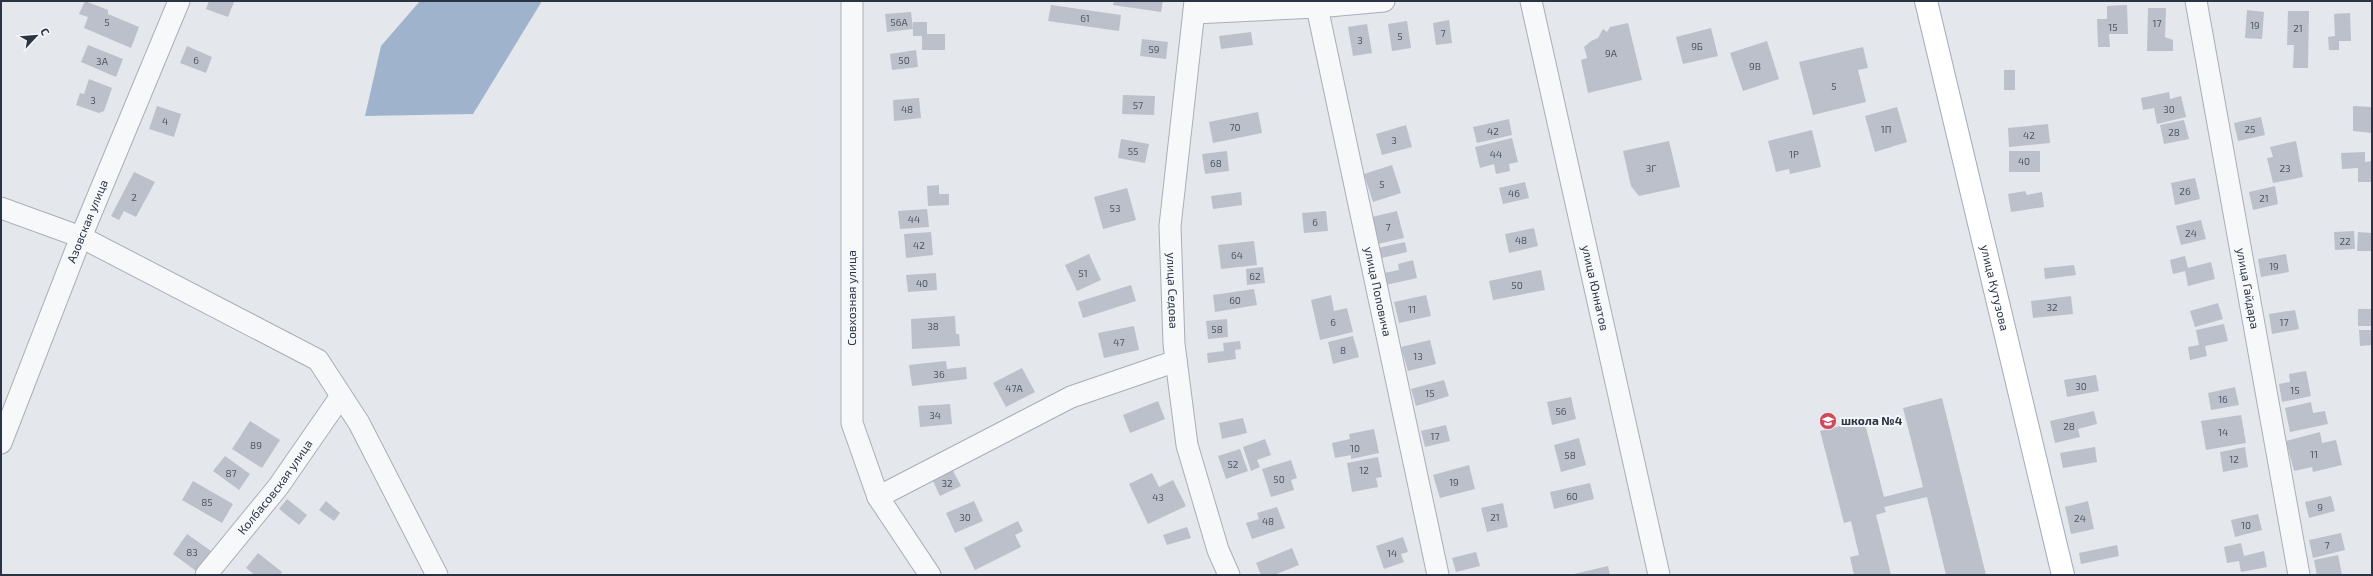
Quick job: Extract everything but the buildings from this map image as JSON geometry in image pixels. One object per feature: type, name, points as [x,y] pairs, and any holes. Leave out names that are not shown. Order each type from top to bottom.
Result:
[{"type":"main road","name":"улица Кутузова","points":[[1926,1],[2063,575]]},
{"type":"street","name":"Азовская улица","points":[[1,443],[81,237],[179,1]]},
{"type":"street","name":"Совхозная улица","points":[[852,1],[852,423],[878,497],[930,575]]},
{"type":"street","points":[[1195,7],[1317,8],[1384,1]]},
{"type":"street","name":"улица Юннатов","points":[[1531,1],[1659,575]]},
{"type":"street","name":"улица Гайдара","points":[[2196,1],[2299,575]]},
{"type":"street","name":"улица Седова","points":[[1195,7],[1170,226],[1176,361],[1187,445],[1218,550],[1229,575]]},
{"type":"street","name":"улица Поповича","points":[[1317,8],[1438,575]]},
{"type":"street","points":[[1,208],[81,237],[318,360],[359,423],[437,575]]},
{"type":"street","points":[[878,497],[1071,397],[1176,361]]},
{"type":"street","name":"Колбасовская улица","points":[[206,575],[278,487],[341,396]]},
{"type":"water","points":[[420,1],[542,1],[473,114],[365,116],[381,46]]},
{"type":"place","name":"школа №4","points":[[1828,421]]}]
